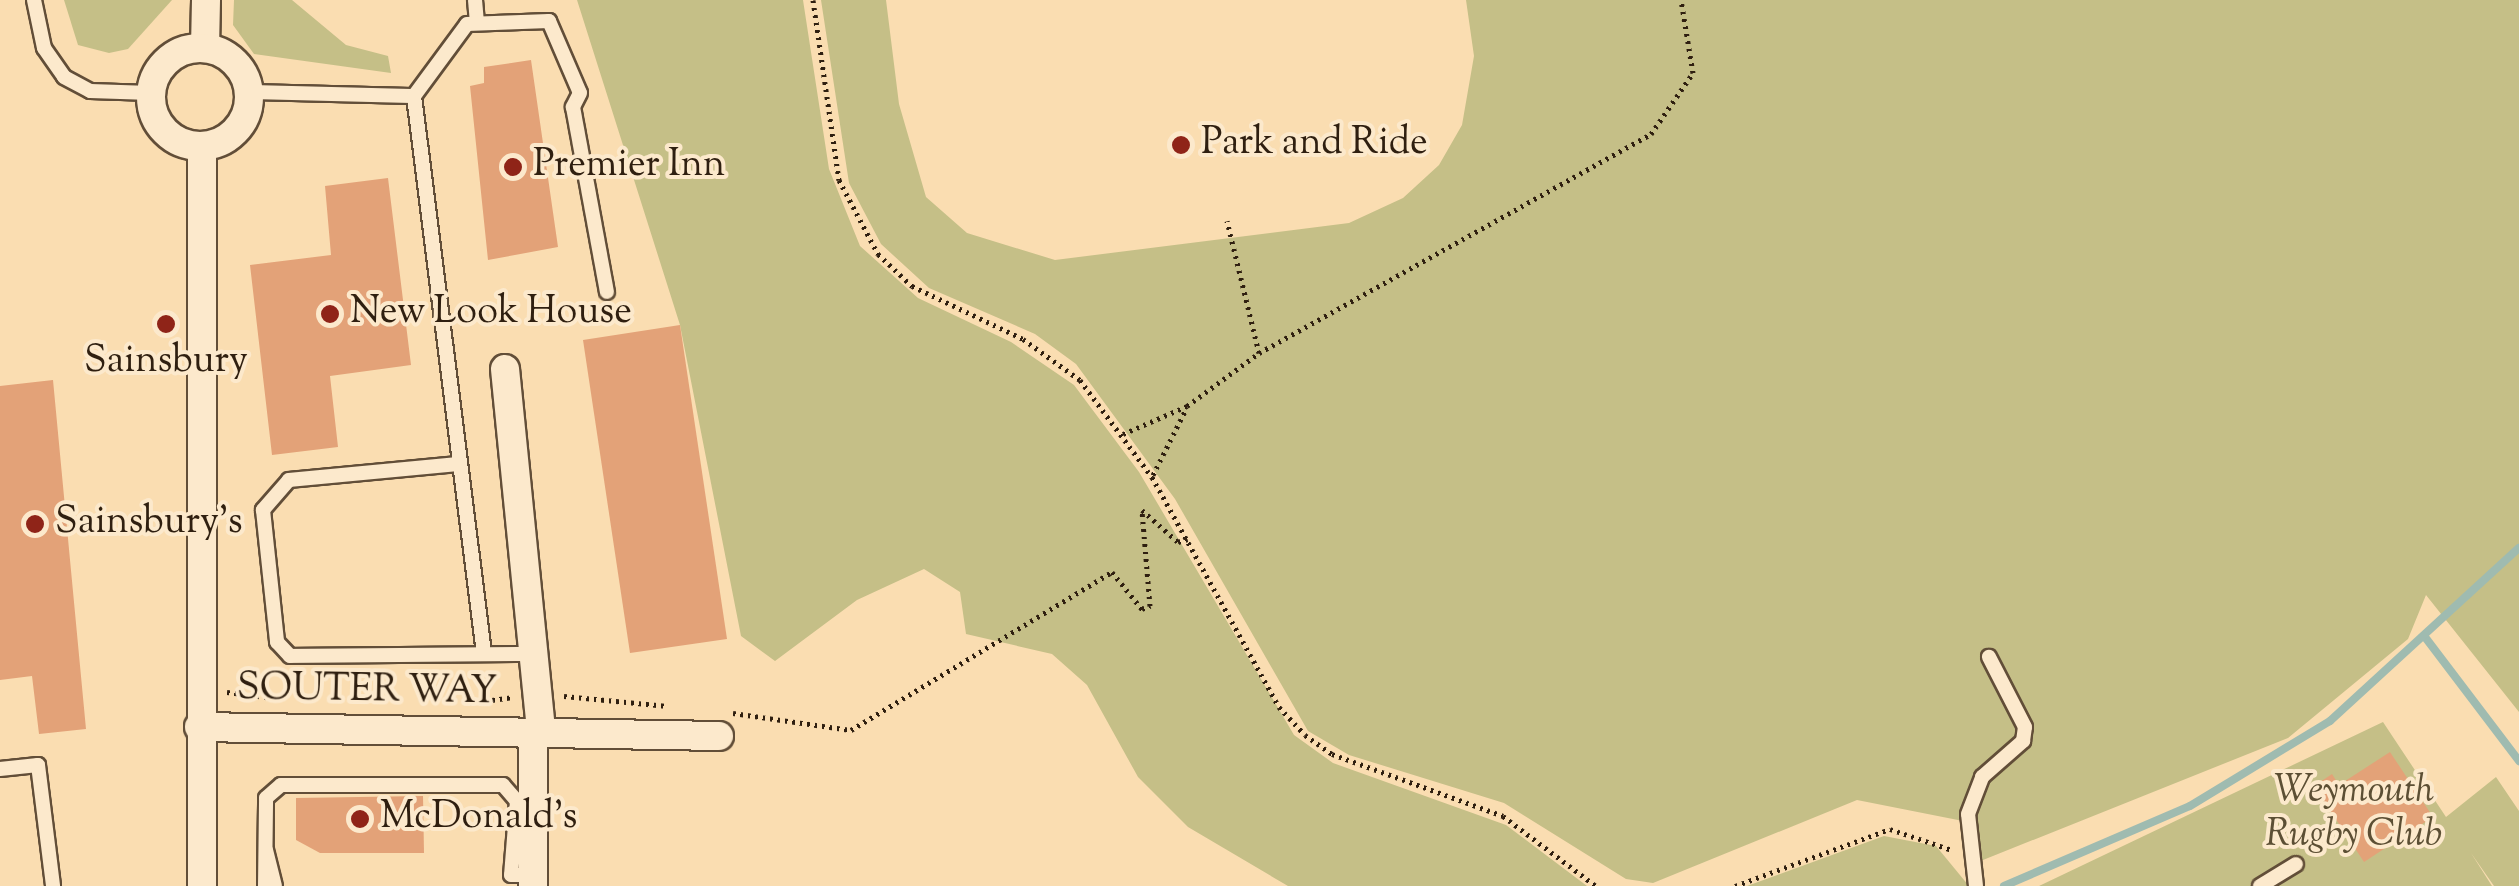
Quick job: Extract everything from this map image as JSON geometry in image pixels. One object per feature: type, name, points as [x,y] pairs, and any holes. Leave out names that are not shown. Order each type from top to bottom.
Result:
[{"type":"street","points":[[205,48],[206,0]]},
{"type":"street","points":[[205,48],[238,66],[249,92],[239,128],[202,146],[167,134],[151,93],[172,56],[205,48]]},
{"type":"street","points":[[202,146],[202,886]]},
{"type":"street","points":[[505,369],[539,654],[537,731]]},
{"type":"street","name":"SOUTER WAY","points":[[199,727],[537,731],[723,724]]},
{"type":"street","name":"SOUTER WAY","points":[[526,879],[537,731]]},
{"type":"lane","points":[[34,0],[44,48],[64,76],[90,91],[151,93]]},
{"type":"lane","points":[[474,0],[477,22]]},
{"type":"lane","points":[[484,653],[414,96],[477,22],[542,19],[557,30],[580,93],[573,107],[607,292]]},
{"type":"lane","points":[[249,92],[414,96]]},
{"type":"lane","points":[[458,464],[289,480],[263,510],[276,642],[290,656],[539,654]]},
{"type":"lane","points":[[1974,882],[1968,814],[1982,777],[2022,741],[2025,727],[1989,656]]},
{"type":"lane","points":[[0,769],[38,765],[53,886]]},
{"type":"lane","points":[[265,886],[266,798],[280,785],[503,785],[517,801],[526,879]]},
{"type":"lane","points":[[265,848],[275,886]]},
{"type":"lane","points":[[2260,886],[2296,864]]},
{"type":"path","points":[[813,0],[839,180],[878,254],[912,286],[1023,339],[1080,380],[1152,476],[1279,707],[1304,736],[1503,816],[1596,886]]},
{"type":"path","points":[[1124,434],[1187,406],[1258,352],[1650,134],[1693,74],[1681,0]]},
{"type":"path","points":[[1227,221],[1258,352]]},
{"type":"path","points":[[1152,476],[1187,406]]},
{"type":"path","points":[[723,724],[852,730],[1112,572],[1142,609],[1150,606],[1142,510],[1178,542],[1188,539]]},
{"type":"path","points":[[199,688],[297,702]]},
{"type":"path","points":[[456,705],[540,694],[688,708]]},
{"type":"path","points":[[1734,886],[1890,829],[1954,851],[1974,882]]},
{"type":"green space","points":[[64,0],[172,0],[128,49],[109,53],[78,45]]},
{"type":"green space","points":[[234,0],[292,0],[346,45],[388,56],[391,73],[254,54],[233,25]]},
{"type":"green space","points":[[577,0],[803,0],[829,169],[860,246],[918,298],[1011,342],[1074,385],[1139,472],[1294,735],[1333,763],[1506,825],[1587,886],[1288,886],[1188,827],[1138,777],[1087,685],[1052,654],[966,634],[960,592],[924,569],[857,600],[775,661],[741,636],[680,325]]},
{"type":"green space","points":[[821,0],[886,0],[899,104],[926,197],[967,233],[1055,260],[1349,223],[1403,198],[1439,165],[1462,125],[1474,56],[1466,0],[2519,0],[2519,712],[2426,595],[2408,639],[2288,738],[1978,862],[1963,821],[1857,800],[1653,883],[1626,879],[1504,803],[1349,755],[1308,731],[1175,499],[1076,364],[1035,334],[929,288],[881,244],[849,183]]},
{"type":"green space","name":"Weymouth Rugby Club","points":[[2383,722],[2446,817],[2496,777],[2519,811],[2519,886],[2494,886],[2471,853],[2492,886],[2039,886]]},
{"type":"green space","points":[[1884,836],[1936,846],[1969,886],[1747,886]]},
{"type":"building","name":"Premier Inn","points":[[531,60],[558,247],[488,260],[470,86],[484,83],[484,67]]},
{"type":"building","name":"New Look House","points":[[388,178],[411,365],[330,376],[338,447],[272,455],[250,265],[331,255],[325,186]]},
{"type":"building","points":[[680,325],[727,639],[630,653],[583,340]]},
{"type":"building","name":"Sainsbury's","points":[[53,380],[86,729],[39,734],[32,676],[0,680],[0,386]]},
{"type":"building","name":"Weymouth Rugby Club","points":[[2390,752],[2433,817],[2364,862],[2314,786],[2332,774],[2339,785]]},
{"type":"building","name":"McDonald's","points":[[423,796],[424,853],[320,853],[296,840],[296,798]]},
{"type":"waterway","points":[[2004,886],[2190,806],[2330,721],[2519,548]]},
{"type":"waterway","points":[[2425,637],[2519,761]]},
{"type":"place","name":"Park and Ride","points":[[1181,145]]},
{"type":"place","name":"Premier Inn","points":[[513,167]]},
{"type":"place","name":"New Look House","points":[[330,314]]},
{"type":"place","name":"Sainsbury","points":[[166,324]]},
{"type":"place","name":"Sainsbury's","points":[[35,524]]},
{"type":"place","name":"McDonald's","points":[[360,819]]}]
